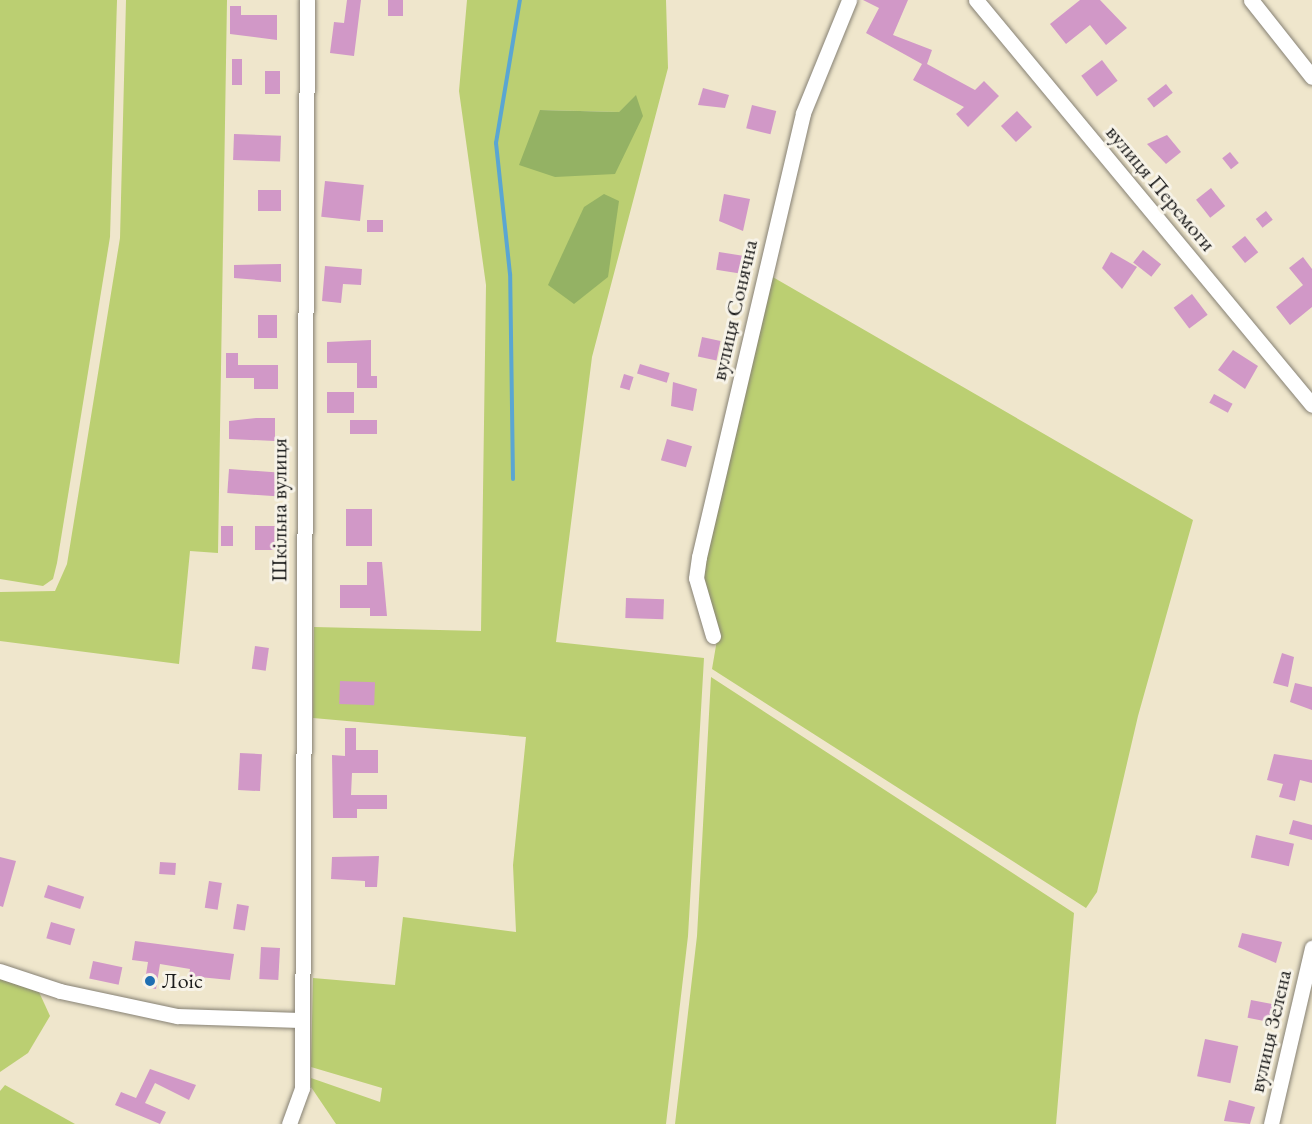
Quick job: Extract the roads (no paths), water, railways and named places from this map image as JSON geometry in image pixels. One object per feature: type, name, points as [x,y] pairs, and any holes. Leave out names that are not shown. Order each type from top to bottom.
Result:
[{"type":"street","name":"Шкільна вулиця","points":[[289,1124],[302,1088],[300,1020],[307,0]]},
{"type":"street","name":"вулиця Сонячна","points":[[713,636],[696,578],[699,557],[803,113],[849,0]]},
{"type":"street","name":"вулиця Перемоги","points":[[976,0],[1312,405]]},
{"type":"street","points":[[1251,0],[1312,77]]},
{"type":"street","name":"вулиця Зелена","points":[[1271,1124],[1312,948]]},
{"type":"street","points":[[0,971],[60,991],[177,1016],[300,1020]]},
{"type":"waterway","points":[[513,479],[510,274],[496,143],[520,0]]},
{"type":"place","name":"Лоіс","points":[[150,981]]}]
